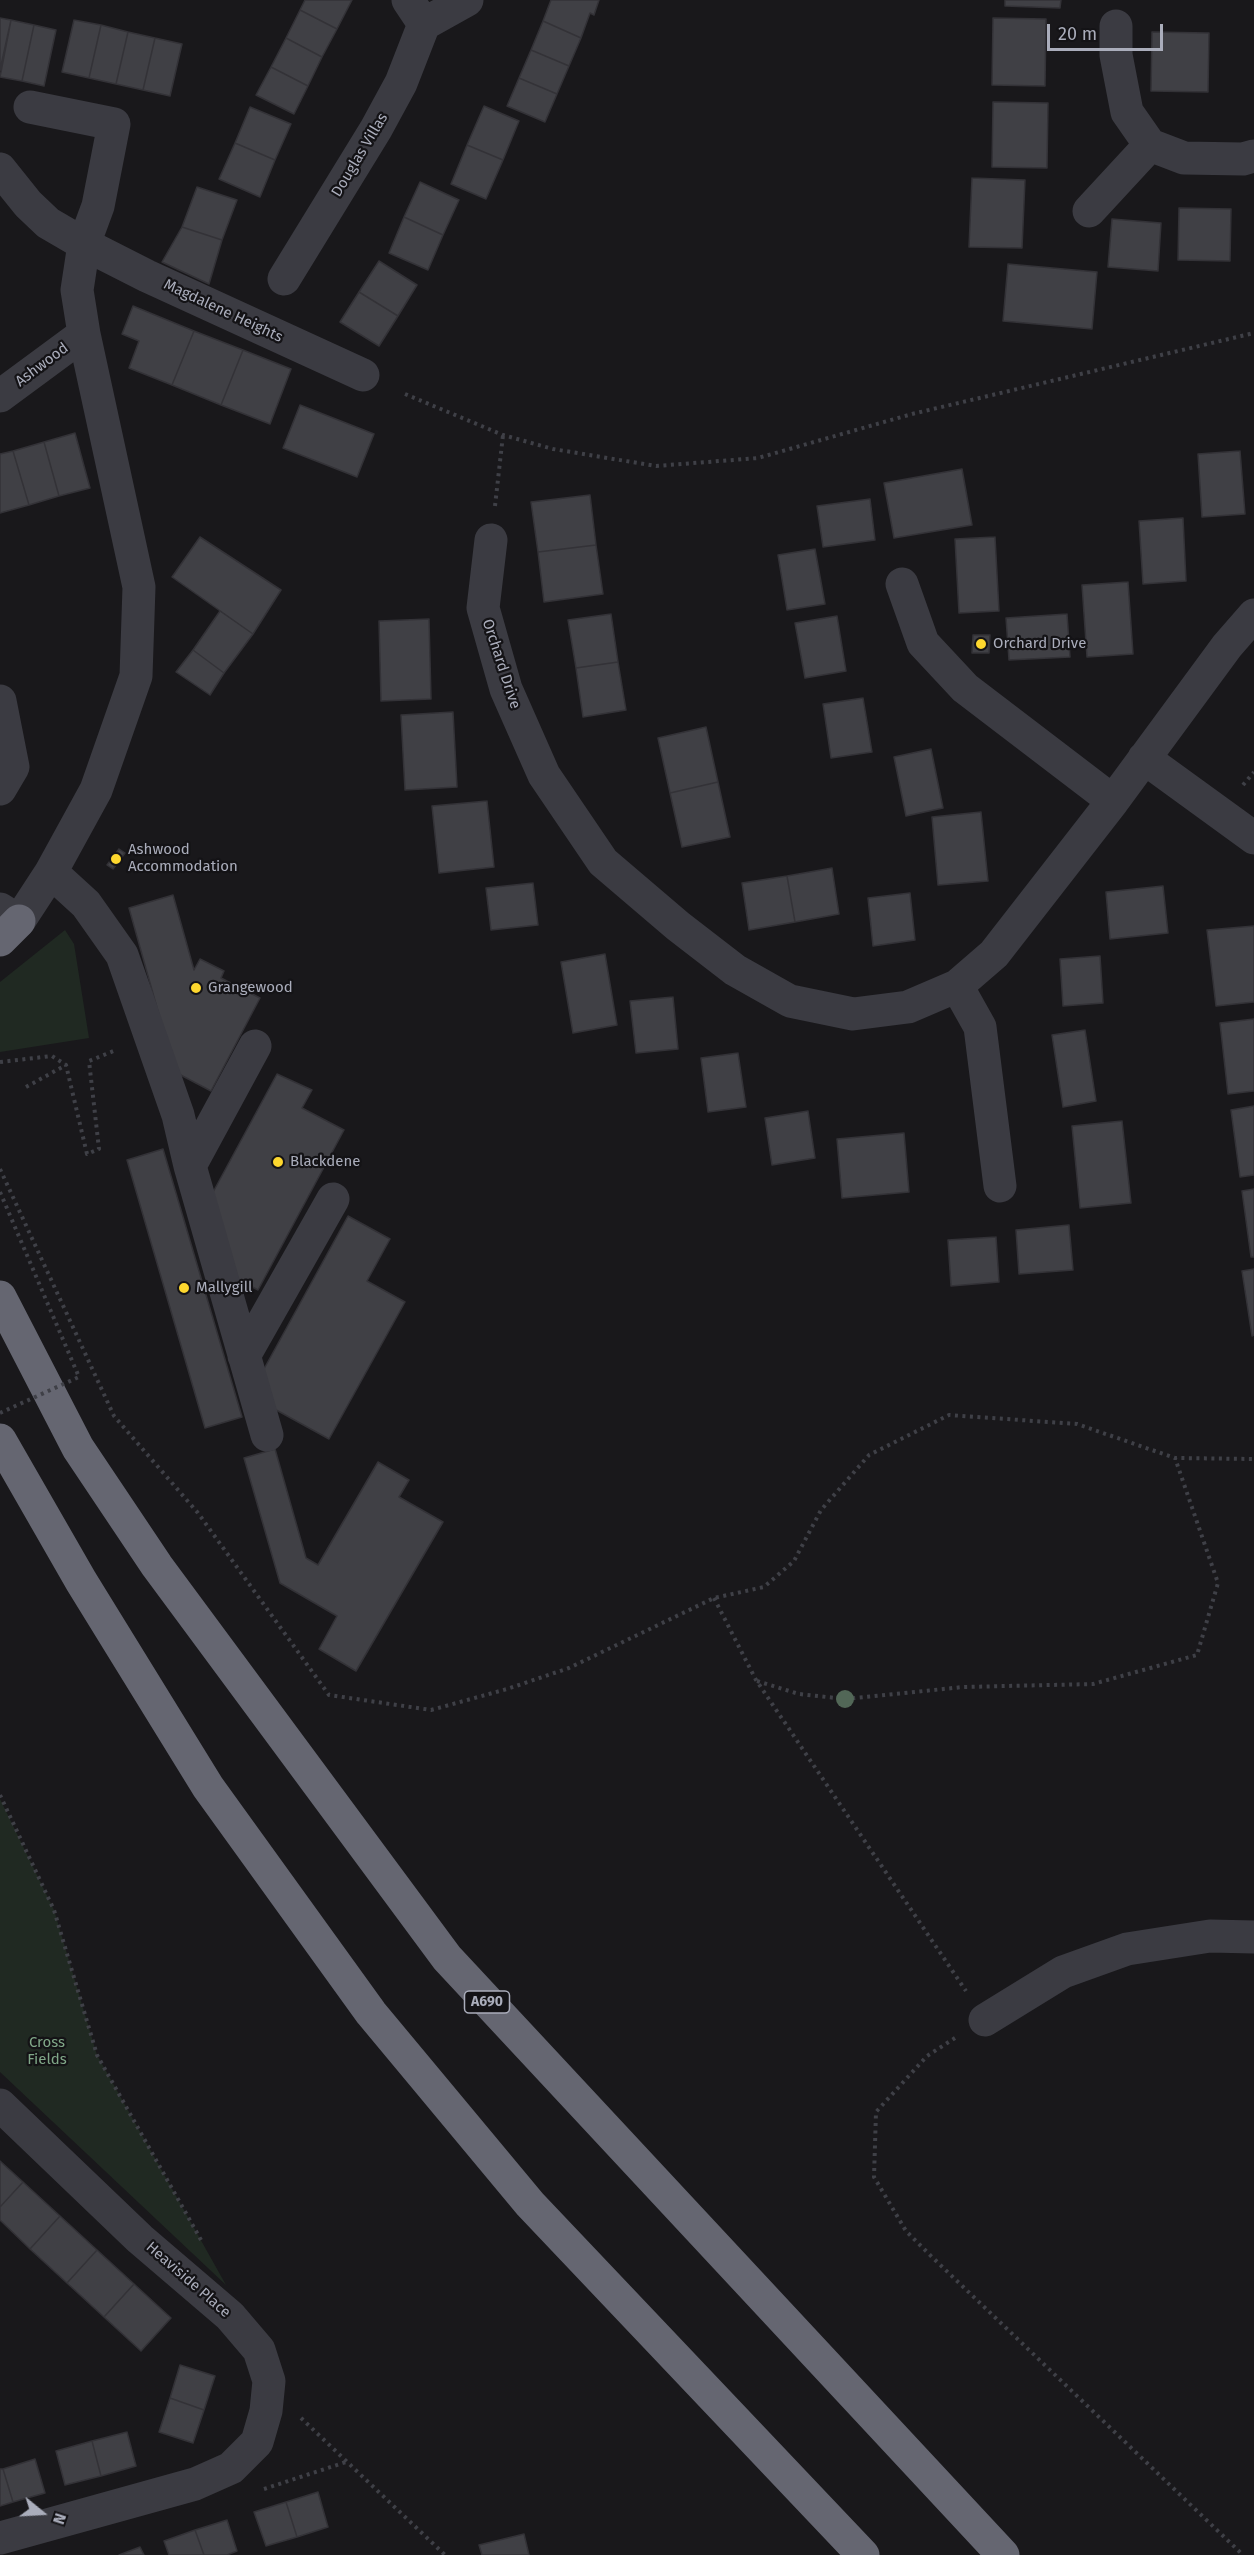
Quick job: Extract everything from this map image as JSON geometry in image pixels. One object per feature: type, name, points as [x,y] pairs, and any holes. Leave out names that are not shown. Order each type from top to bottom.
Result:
[{"type":"highway","name":"A690","points":[[0,1297],[78,1448],[150,1556],[447,1958],[1003,2555]]},
{"type":"highway","points":[[0,1440],[81,1581],[208,1787],[371,2013],[530,2204],[863,2555]]},
{"type":"street","name":"Douglas Villas","points":[[284,279],[376,129],[401,82],[416,12],[467,0]]},
{"type":"street","points":[[1116,26],[1116,55],[1127,112],[1150,145],[1184,158],[1242,159],[1254,156]]},
{"type":"street","points":[[6,923],[51,872],[96,790],[136,676],[139,587],[84,334],[77,290],[84,244],[98,206],[114,124],[30,107]]},
{"type":"street","points":[[1089,211],[1150,145]]},
{"type":"street","name":"Magdalene Heights","points":[[2,178],[48,223],[84,244],[147,276],[363,375]]},
{"type":"street","name":"Ashwood","points":[[0,396],[84,334]]},
{"type":"street","name":"Orchard Drive","points":[[491,540],[483,608],[506,689],[544,775],[603,862],[678,926],[735,970],[790,1001],[853,1014],[908,1007],[957,986],[994,954],[1113,801],[1227,646],[1254,615]]},
{"type":"street","points":[[902,584],[923,643],[965,688],[1113,801]]},
{"type":"street","points":[[0,701],[13,767],[0,789]]},
{"type":"street","points":[[1144,758],[1254,838]]},
{"type":"street","points":[[51,872],[86,904],[122,955],[178,1115],[190,1166],[267,1436]]},
{"type":"street","points":[[957,986],[980,1027],[1000,1186]]},
{"type":"street","points":[[190,1166],[255,1046]]},
{"type":"street","points":[[244,1356],[333,1199]]},
{"type":"street","points":[[985,2020],[1063,1972],[1127,1949],[1210,1936],[1254,1937]]},
{"type":"street","name":"Heaviside Place","points":[[0,2105],[140,2239],[230,2316],[259,2350],[269,2381],[266,2411],[256,2442],[231,2468],[195,2484],[0,2538]]},
{"type":"path","points":[[405,394],[503,435],[553,448],[657,466],[758,458],[912,414],[1254,333]]},
{"type":"path","points":[[491,540],[503,435]]},
{"type":"path","points":[[0,1062],[52,1056],[66,1065],[87,1154],[99,1149],[89,1061],[150,1037]]},
{"type":"path","points":[[26,1087],[66,1065]]},
{"type":"path","points":[[0,1169],[114,1416],[198,1513],[329,1695],[431,1710],[507,1689],[569,1668],[714,1598],[764,1587],[794,1561],[820,1510],[869,1455],[949,1415],[1077,1424],[1175,1458],[1254,1459]]},
{"type":"path","points":[[0,1192],[79,1377],[0,1413]]},
{"type":"path","points":[[756,1680],[799,1694],[845,1699],[963,1687],[1093,1684],[1197,1655],[1218,1582],[1175,1458]]},
{"type":"path","points":[[714,1598],[756,1680],[985,2020],[927,2056],[876,2112],[874,2177],[906,2231],[932,2258],[1243,2555]]},
{"type":"path","points":[[0,1795],[54,1910],[97,2055],[204,2245]]},
{"type":"path","points":[[269,2381],[346,2462],[445,2555]]},
{"type":"green space","points":[[65,930],[74,944],[89,1038],[0,1052],[0,982]]},
{"type":"green space","name":"Cross Fields","points":[[0,1799],[54,1910],[97,2055],[226,2285],[0,2072]]},
{"type":"building","points":[[305,0],[352,0],[337,29],[300,10]]},
{"type":"building","points":[[551,0],[599,0],[594,15],[590,13],[581,38],[543,21]]},
{"type":"building","points":[[1005,0],[1061,0],[1060,8],[1005,6]]},
{"type":"building","points":[[300,10],[337,29],[322,57],[286,38]]},
{"type":"building","points":[[0,18],[11,20],[0,70]]},
{"type":"building","points":[[993,18],[1046,19],[1045,86],[992,85]]},
{"type":"building","points":[[11,20],[34,25],[22,81],[0,77]]},
{"type":"building","points":[[74,20],[101,25],[89,78],[62,72]]},
{"type":"building","points":[[543,21],[581,38],[569,66],[531,50]]},
{"type":"building","points":[[34,25],[56,30],[44,86],[22,81]]},
{"type":"building","points":[[101,25],[128,32],[116,84],[89,78]]},
{"type":"building","points":[[128,32],[155,38],[143,90],[116,84]]},
{"type":"building","points":[[1152,32],[1209,33],[1208,92],[1151,91]]},
{"type":"building","points":[[155,38],[182,44],[170,96],[143,90]]},
{"type":"building","points":[[286,38],[322,57],[308,86],[271,67]]},
{"type":"building","points":[[531,50],[569,66],[557,94],[519,78]]},
{"type":"building","points":[[271,67],[308,86],[294,114],[256,95]]},
{"type":"building","points":[[519,78],[557,94],[545,122],[507,106]]},
{"type":"building","points":[[993,102],[1048,103],[1047,168],[992,167]]},
{"type":"building","points":[[484,106],[519,121],[503,160],[467,145]]},
{"type":"building","points":[[250,107],[291,124],[275,160],[235,143]]},
{"type":"building","points":[[235,143],[275,160],[260,197],[219,179]]},
{"type":"building","points":[[467,145],[503,160],[486,199],[451,184]]},
{"type":"building","points":[[972,178],[1025,180],[1022,248],[969,247]]},
{"type":"building","points":[[420,182],[459,200],[443,235],[404,217]]},
{"type":"building","points":[[197,187],[237,200],[222,240],[182,227]]},
{"type":"building","points":[[1179,208],[1231,209],[1230,261],[1178,260]]},
{"type":"building","points":[[404,217],[443,235],[428,270],[389,253]]},
{"type":"building","points":[[1112,219],[1161,223],[1158,271],[1108,267]]},
{"type":"building","points":[[182,227],[222,240],[209,284],[162,262]]},
{"type":"building","points":[[379,261],[417,285],[398,316],[359,292]]},
{"type":"building","points":[[1008,264],[1097,272],[1092,329],[1003,321]]},
{"type":"building","points":[[359,292],[398,316],[379,346],[340,322]]},
{"type":"building","points":[[133,306],[194,331],[172,385],[129,368],[139,341],[122,334]]},
{"type":"building","points":[[194,331],[243,350],[221,405],[172,385]]},
{"type":"building","points":[[243,350],[291,369],[270,424],[221,405]]},
{"type":"building","points":[[300,405],[374,434],[357,477],[283,448]]},
{"type":"building","points":[[75,433],[90,488],[59,496],[44,442]]},
{"type":"building","points":[[44,442],[59,496],[29,505],[13,451]]},
{"type":"building","points":[[13,451],[29,505],[0,513],[0,454]]},
{"type":"building","points":[[1240,451],[1245,514],[1202,517],[1198,454]]},
{"type":"building","points":[[962,469],[972,525],[894,538],[884,483]]},
{"type":"building","points":[[590,495],[596,545],[538,552],[531,502]]},
{"type":"building","points":[[870,499],[875,540],[823,547],[817,506]]},
{"type":"building","points":[[1183,518],[1186,581],[1143,584],[1139,521]]},
{"type":"building","points":[[200,537],[281,590],[253,634],[172,577]]},
{"type":"building","points":[[995,537],[999,611],[959,613],[955,539]]},
{"type":"building","points":[[596,545],[603,594],[544,602],[538,552]]},
{"type":"building","points":[[815,549],[825,604],[787,610],[778,555]]},
{"type":"building","points":[[1128,582],[1133,654],[1087,657],[1082,585]]},
{"type":"building","points":[[220,611],[253,634],[224,673],[193,650]]},
{"type":"building","points":[[611,614],[618,662],[576,668],[568,620]]},
{"type":"building","points":[[1067,614],[1070,657],[1009,660],[1006,618]]},
{"type":"building","points":[[837,616],[846,671],[805,678],[795,623]]},
{"type":"building","points":[[429,619],[431,699],[381,701],[379,621]]},
{"type":"building","name":"Orchard Drive","points":[[973,635],[990,635],[989,653],[972,653]]},
{"type":"building","points":[[193,650],[224,673],[210,695],[176,672]]},
{"type":"building","points":[[618,662],[626,710],[583,717],[576,668]]},
{"type":"building","points":[[863,698],[872,752],[831,758],[823,704]]},
{"type":"building","points":[[453,712],[457,787],[405,790],[401,715]]},
{"type":"building","points":[[706,727],[718,782],[670,793],[658,738]]},
{"type":"building","points":[[931,749],[943,808],[906,816],[894,757]]},
{"type":"building","points":[[718,782],[730,837],[682,847],[670,793]]},
{"type":"building","points":[[487,801],[494,867],[439,873],[432,806]]},
{"type":"building","points":[[981,812],[988,881],[938,885],[932,817]]},
{"type":"building","name":"Ashwood Accommodation","points":[[119,849],[125,853],[113,869],[107,865]]},
{"type":"building","points":[[832,868],[839,914],[795,922],[787,876]]},
{"type":"building","points":[[787,876],[795,922],[749,930],[742,883]]},
{"type":"building","points":[[533,883],[538,925],[491,930],[486,888]]},
{"type":"building","points":[[1163,886],[1168,933],[1110,939],[1106,892]]},
{"type":"building","points":[[910,893],[915,940],[873,946],[868,898]]},
{"type":"building","name":"Grangewood","points":[[173,895],[194,970],[200,959],[224,971],[221,978],[260,998],[211,1091],[175,1072],[129,908]]},
{"type":"building","points":[[1254,926],[1254,1002],[1216,1006],[1207,930]]},
{"type":"building","points":[[605,954],[617,1025],[573,1033],[561,962]]},
{"type":"building","points":[[1100,956],[1103,1003],[1063,1006],[1060,959]]},
{"type":"building","points":[[673,997],[678,1049],[636,1053],[630,1001]]},
{"type":"building","points":[[1254,1019],[1254,1091],[1228,1094],[1220,1023]]},
{"type":"building","points":[[1085,1030],[1096,1101],[1063,1107],[1052,1035]]},
{"type":"building","points":[[738,1053],[746,1107],[708,1112],[701,1058]]},
{"type":"building","name":"Blackdene","points":[[277,1074],[312,1090],[302,1108],[344,1130],[258,1290],[230,1275],[212,1194]]},
{"type":"building","points":[[1254,1106],[1254,1175],[1240,1177],[1231,1110]]},
{"type":"building","points":[[808,1111],[815,1158],[772,1165],[765,1118]]},
{"type":"building","points":[[1122,1121],[1131,1203],[1080,1208],[1072,1126]]},
{"type":"building","points":[[904,1133],[909,1192],[842,1198],[837,1139]]},
{"type":"building","name":"Mallygill","points":[[163,1149],[242,1417],[205,1428],[127,1160]]},
{"type":"building","points":[[1254,1189],[1254,1257],[1251,1257],[1242,1191]]},
{"type":"building","points":[[348,1216],[390,1239],[367,1281],[405,1302],[329,1439],[269,1406],[259,1378]]},
{"type":"building","points":[[1069,1225],[1073,1270],[1019,1274],[1016,1230]]},
{"type":"building","points":[[996,1237],[999,1282],[951,1286],[948,1240]]},
{"type":"building","points":[[1254,1269],[1254,1335],[1252,1336],[1242,1271]]},
{"type":"building","points":[[275,1449],[306,1558],[318,1565],[378,1462],[409,1480],[399,1497],[443,1522],[356,1671],[319,1649],[337,1616],[280,1583],[244,1458]]},
{"type":"building","points":[[0,2161],[23,2182],[0,2207]]},
{"type":"building","points":[[23,2182],[60,2216],[30,2249],[0,2220],[0,2207]]},
{"type":"building","points":[[60,2216],[97,2250],[67,2283],[30,2249]]},
{"type":"building","points":[[97,2250],[134,2284],[104,2317],[67,2283]]},
{"type":"building","points":[[134,2284],[171,2318],[141,2351],[104,2317]]},
{"type":"building","points":[[180,2365],[215,2376],[204,2410],[170,2398]]},
{"type":"building","points":[[170,2398],[204,2410],[193,2443],[159,2432]]},
{"type":"building","points":[[127,2432],[136,2466],[101,2476],[92,2441]]},
{"type":"building","points":[[92,2441],[101,2476],[65,2485],[56,2451]]},
{"type":"building","points":[[35,2459],[45,2493],[13,2502],[3,2469]]},
{"type":"building","points":[[0,2469],[3,2469],[13,2502],[0,2506]]},
{"type":"building","points":[[318,2492],[328,2527],[297,2537],[286,2502]]},
{"type":"building","points":[[286,2502],[297,2537],[266,2546],[254,2512]]},
{"type":"building","points":[[227,2520],[237,2551],[227,2555],[204,2555],[195,2530]]},
{"type":"building","points":[[195,2530],[204,2555],[169,2555],[164,2541]]},
{"type":"building","points":[[524,2534],[529,2555],[482,2555],[479,2545]]},
{"type":"building","points":[[140,2547],[144,2555],[119,2555]]},
{"type":"place","name":"Orchard Drive","points":[[981,644]]},
{"type":"place","name":"Ashwood Accommodation","points":[[116,859]]},
{"type":"place","name":"Grangewood","points":[[196,988]]},
{"type":"place","name":"Blackdene","points":[[278,1162]]},
{"type":"place","name":"Mallygill","points":[[184,1288]]}]
